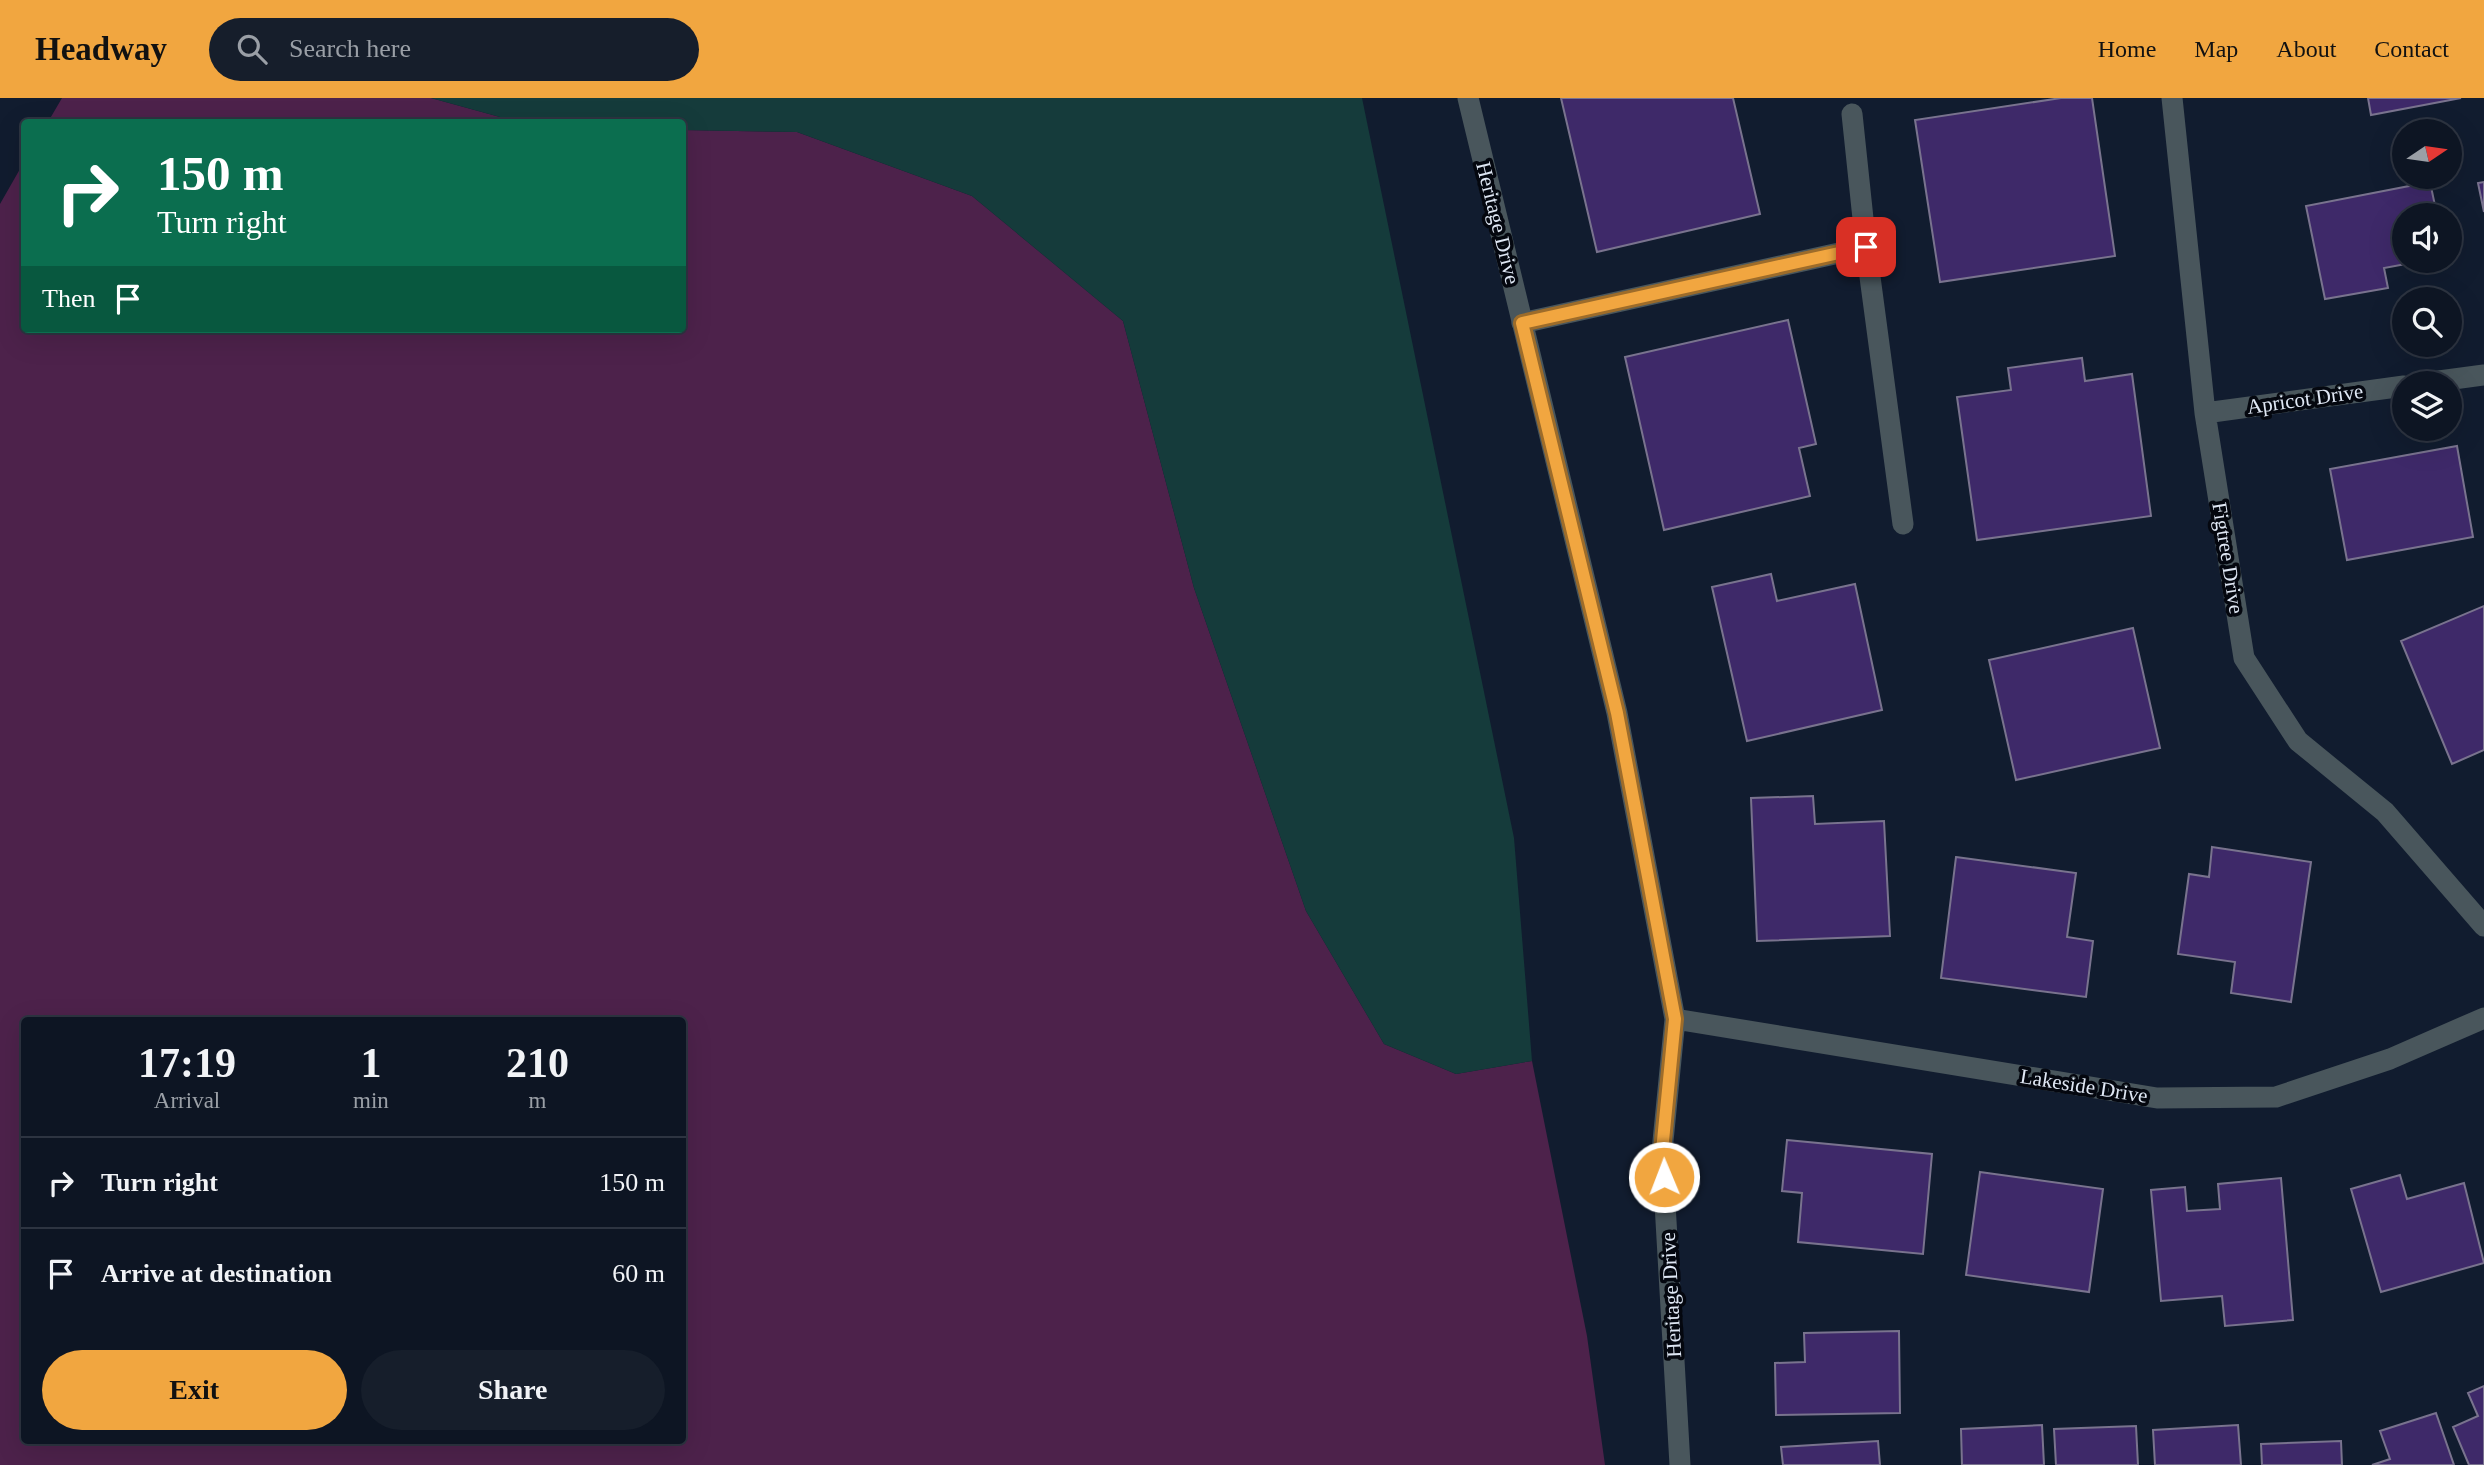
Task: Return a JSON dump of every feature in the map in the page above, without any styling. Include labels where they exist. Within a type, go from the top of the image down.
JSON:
[{"type":"street","name":"Heritage Drive","points":[[1468,98],[1617,713],[1675,1019],[1662,1151],[1681,1465]]},
{"type":"street","name":"Figtree Drive","points":[[2172,98],[2205,413],[2244,658],[2298,741],[2385,812],[2484,926]]},
{"type":"street","points":[[1852,114],[1866,247],[1903,524]]},
{"type":"street","points":[[1522,323],[1866,247]]},
{"type":"street","points":[[2462,378],[2484,375]]},
{"type":"street","name":"Apricot Drive","points":[[2205,413],[2392,388]]},
{"type":"street","name":"Lakeside Drive","points":[[1675,1019],[2170,1098],[2276,1097],[2390,1059],[2484,1018]]},
{"type":"shaded area","points":[[62,98],[431,98],[507,119],[50,119]]},
{"type":"shaded area","points":[[431,98],[1362,98],[1514,838],[1532,1061],[1456,1074],[1384,1044],[1306,911],[1194,588],[1123,321],[972,196],[797,132],[686,130],[686,119],[507,119]]},
{"type":"shaded area","points":[[686,130],[797,132],[972,196],[1123,321],[1194,588],[1306,911],[1384,1044],[1456,1074],[1532,1061],[1587,1336],[1605,1465],[0,1465],[0,204],[21,167],[21,333],[686,333]]},
{"type":"building","points":[[1561,98],[1733,98],[1760,214],[1597,252]]},
{"type":"building","points":[[2061,98],[2092,98],[2115,256],[1940,282],[1915,120]]},
{"type":"building","points":[[2368,98],[2461,98],[2371,115]]},
{"type":"building","points":[[2484,182],[2484,212],[2478,183]]},
{"type":"building","points":[[2394,189],[2431,189],[2434,203],[2392,203],[2392,267],[2384,268],[2388,288],[2325,299],[2306,206]]},
{"type":"building","points":[[1788,320],[1816,444],[1799,448],[1810,496],[1664,530],[1625,357]]},
{"type":"building","points":[[2082,358],[2085,381],[2132,374],[2151,516],[1977,540],[1957,397],[2011,390],[2008,368]]},
{"type":"building","points":[[2457,446],[2473,537],[2347,560],[2330,469]]},
{"type":"building","points":[[1771,574],[1777,601],[1855,584],[1882,710],[1747,741],[1712,587]]},
{"type":"building","points":[[2484,606],[2484,750],[2452,764],[2401,641]]},
{"type":"building","points":[[2133,628],[2160,748],[2016,780],[1989,660]]},
{"type":"building","points":[[1813,796],[1815,824],[1884,821],[1890,936],[1757,941],[1751,798]]},
{"type":"building","points":[[2212,847],[2311,862],[2291,1002],[2231,993],[2235,962],[2178,954],[2189,874],[2209,877]]},
{"type":"building","points":[[1956,857],[2076,873],[2067,937],[2093,941],[2086,997],[1941,978]]},
{"type":"building","points":[[1787,1140],[1932,1154],[1923,1254],[1798,1242],[1802,1193],[1782,1191]]},
{"type":"building","points":[[1980,1172],[2103,1189],[2089,1292],[1966,1275]]},
{"type":"building","points":[[2400,1175],[2407,1199],[2464,1183],[2484,1263],[2381,1292],[2351,1189]]},
{"type":"building","points":[[2281,1178],[2293,1320],[2225,1326],[2222,1296],[2161,1301],[2151,1190],[2185,1187],[2187,1211],[2220,1209],[2218,1184]]},
{"type":"building","points":[[1899,1331],[1900,1413],[1776,1415],[1775,1363],[1805,1362],[1804,1333]]},
{"type":"building","points":[[2484,1386],[2484,1465],[2469,1465],[2453,1427],[2478,1416],[2468,1393]]},
{"type":"building","points":[[2436,1413],[2454,1465],[2372,1465],[2390,1459],[2380,1431]]},
{"type":"building","points":[[2042,1425],[2044,1465],[1962,1465],[1961,1429]]},
{"type":"building","points":[[2238,1425],[2241,1465],[2155,1465],[2153,1430]]},
{"type":"building","points":[[2136,1426],[2138,1465],[2056,1465],[2054,1429]]},
{"type":"building","points":[[1878,1441],[1880,1465],[1783,1465],[1781,1447]]},
{"type":"building","points":[[2341,1441],[2342,1465],[2262,1465],[2261,1444]]},
{"type":"route","points":[[1664,1177],[1662,1151],[1675,1019],[1617,713],[1522,323],[1866,247]]}]
